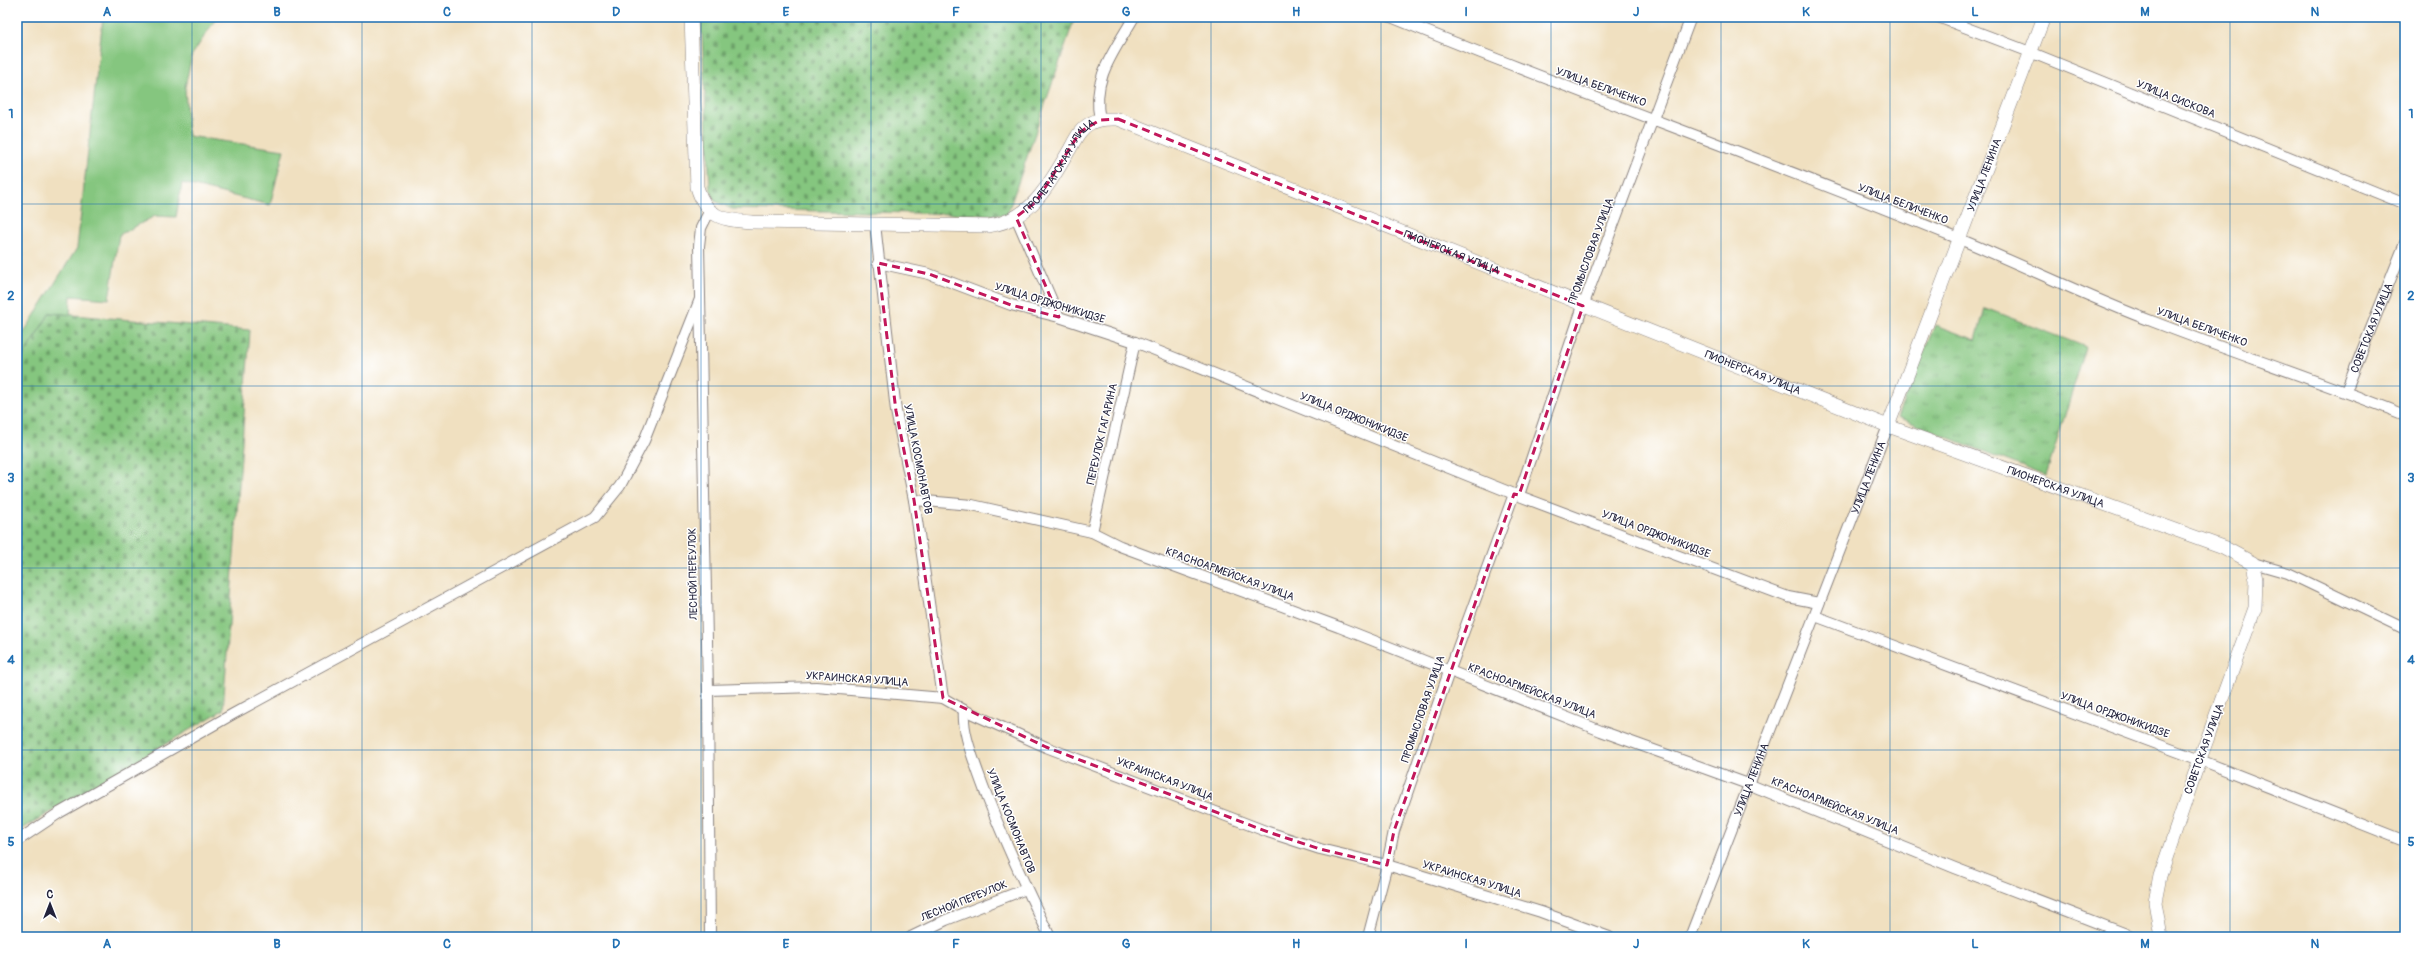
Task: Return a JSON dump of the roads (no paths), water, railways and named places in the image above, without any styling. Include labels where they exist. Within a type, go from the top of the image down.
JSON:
[{"type":"street","points":[[691,17],[697,187],[701,201],[709,212],[733,220],[752,222],[988,226],[1004,224],[1016,217]]},
{"type":"street","name":"ПРОЛЕТАРСКАЯ УЛИЦА","points":[[1059,317],[1016,217],[1036,202],[1053,178],[1080,132],[1090,123],[1100,120],[1096,102],[1104,69],[1134,17]]},
{"type":"street","name":"УЛИЦА БЕЛИЧЕНКО","points":[[1391,17],[1546,79],[1959,238],[2151,321],[2346,391],[2405,415]]},
{"type":"street","name":"ПРОМЫСЛОВАЯ УЛИЦА","points":[[1368,937],[1387,866],[1394,831],[1449,672],[1517,494],[1584,306],[1691,17]]},
{"type":"street","name":"УЛИЦА СИСКОВА","points":[[1938,17],[2030,52],[2405,204]]},
{"type":"street","name":"УЛИЦА ЛЕНИНА","points":[[1690,937],[1748,784],[1815,616],[2044,17]]},
{"type":"street","name":"ПИОНЕРСКАЯ УЛИЦА","points":[[1100,120],[1118,119],[1888,426],[2223,547],[2253,563],[2288,574],[2405,629]]},
{"type":"street","name":"ЛЕСНОЙ ПЕРЕУЛОК","points":[[709,212],[701,228],[699,246],[708,690],[710,937]]},
{"type":"street","name":"УЛИЦА КОСМОНАВТОВ","points":[[875,224],[878,263],[896,411],[914,500],[943,698]]},
{"type":"street","name":"СОВЕТСКАЯ УЛИЦА","points":[[2346,391],[2405,243]]},
{"type":"street","name":"УЛИЦА ОРДЖОНИКИДЗЕ","points":[[878,263],[929,274],[1011,305],[1059,317],[1135,342],[1517,494],[1788,598],[1819,603]]},
{"type":"street","points":[[17,841],[59,813],[233,714],[595,518],[620,486],[644,441],[700,299]]},
{"type":"street","name":"ПЕРЕУЛОК ГАГАРИНА","points":[[1092,532],[1135,342]]},
{"type":"street","name":"КРАСНОАРМЕЙСКАЯ УЛИЦА","points":[[914,500],[972,505],[1092,532],[1120,546],[1339,627],[1449,672],[1601,731],[1748,784],[1955,868],[2134,937]]},
{"type":"street","name":"СОВЕТСКАЯ УЛИЦА","points":[[2161,937],[2155,902],[2160,876],[2255,608],[2256,580],[2253,563]]},
{"type":"street","name":"УЛИЦА ОРДЖОНИКИДЗЕ","points":[[1815,616],[2200,760],[2405,841]]},
{"type":"street","name":"УКРАИНСКАЯ УЛИЦА","points":[[708,690],[816,687],[943,698],[964,710],[1046,747],[1268,832],[1320,849],[1387,866],[1541,912],[1609,937]]},
{"type":"street","name":"УЛИЦА КОСМОНАВТОВ","points":[[964,710],[963,720],[973,759],[992,811],[1026,889],[1050,937]]},
{"type":"street","name":"ЛЕСНОЙ ПЕРЕУЛОК","points":[[911,937],[946,920],[1026,889]]}]
